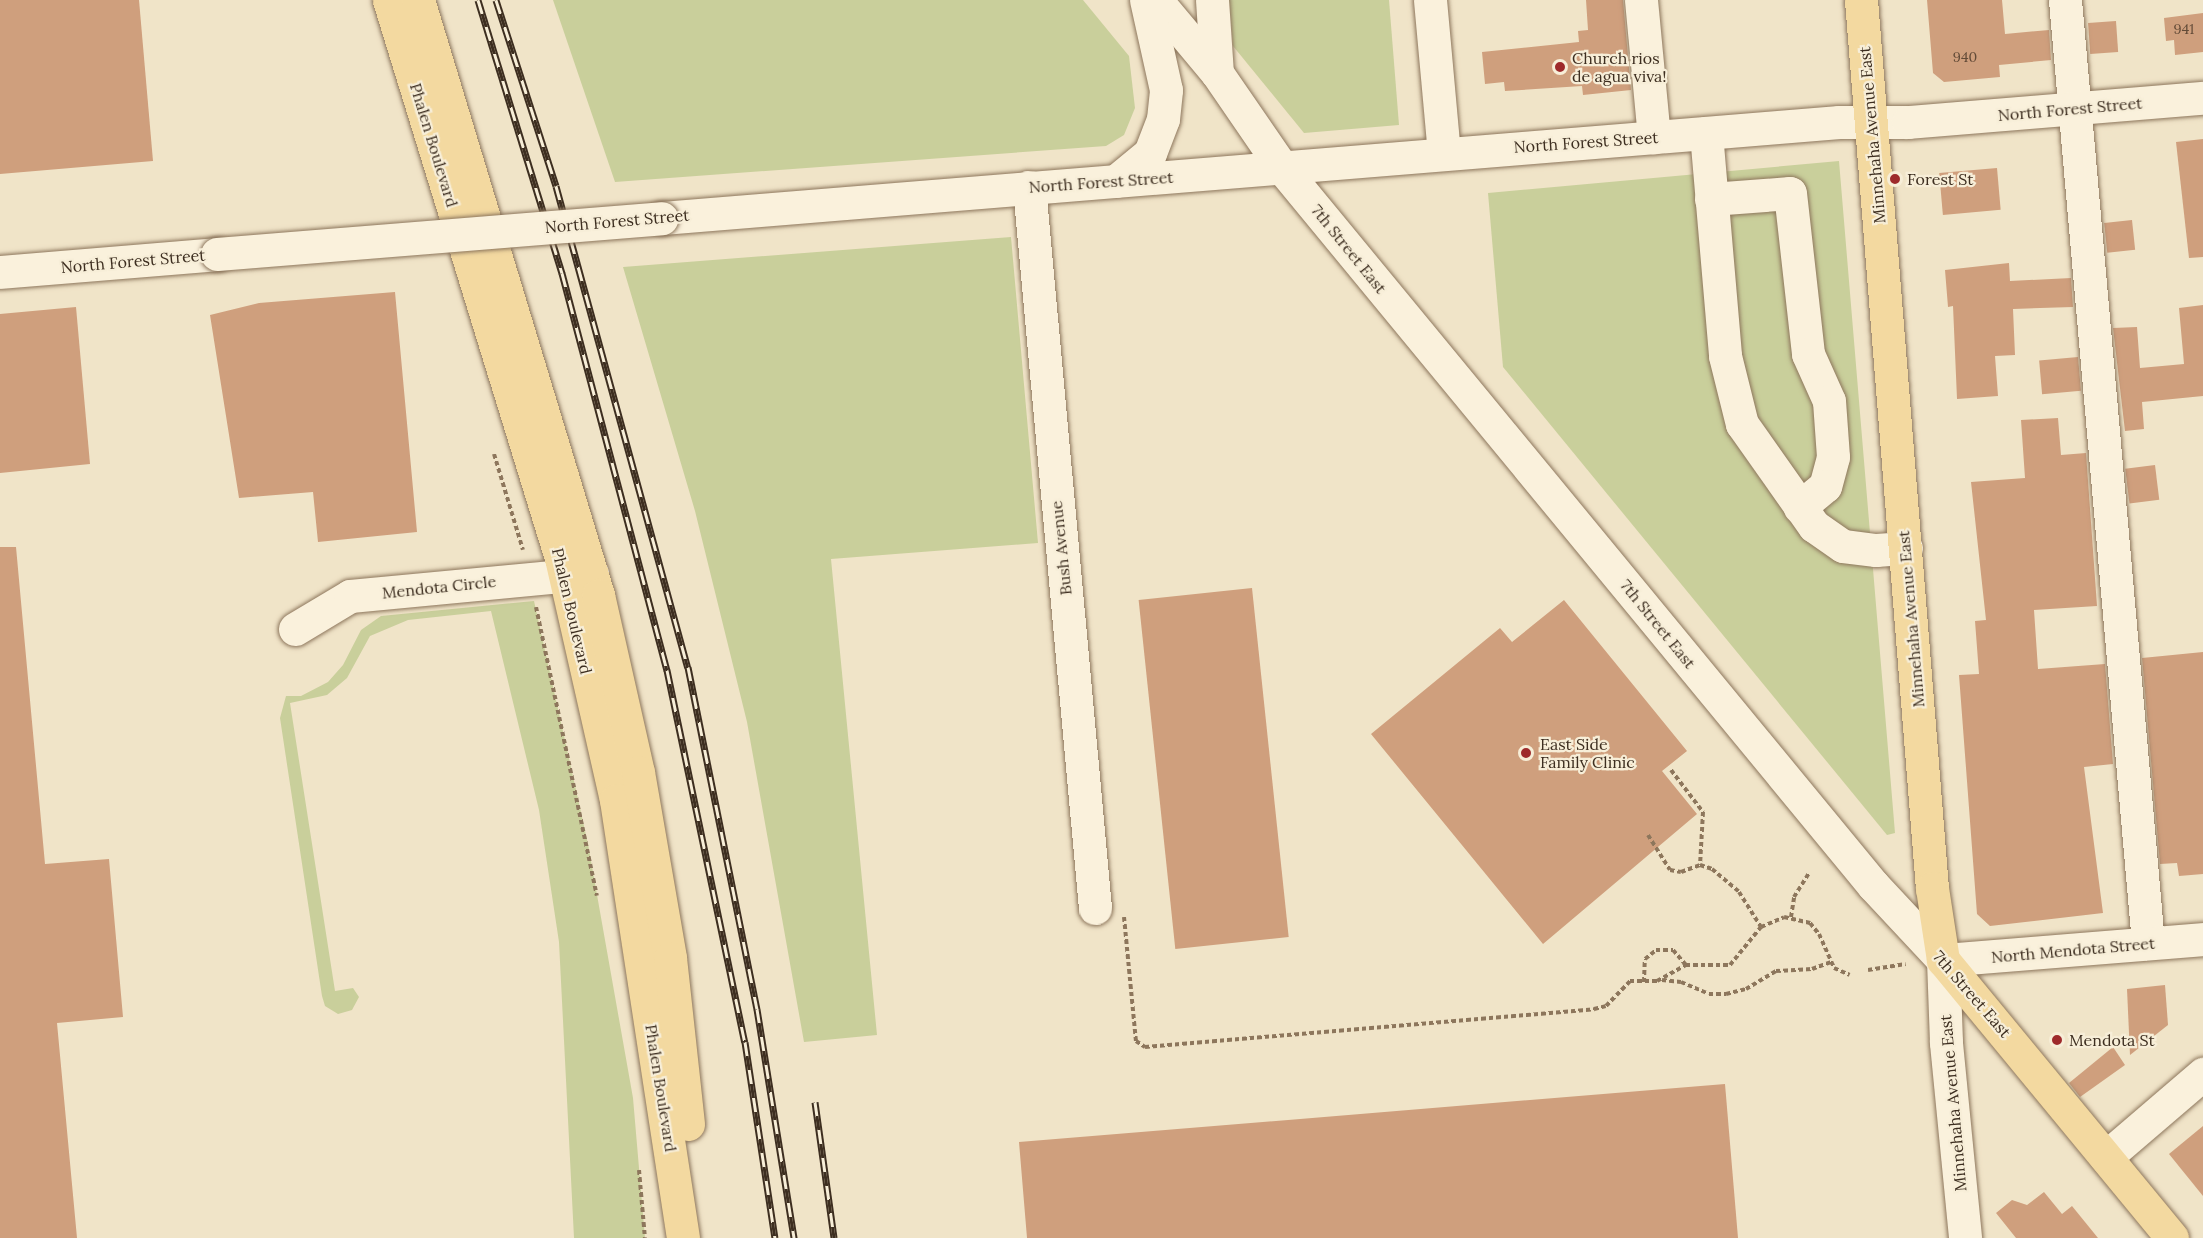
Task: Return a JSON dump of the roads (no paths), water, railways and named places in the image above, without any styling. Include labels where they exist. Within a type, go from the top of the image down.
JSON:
[{"type":"main road","name":"Phalen Boulevard","points":[[389,0],[579,574],[683,1238]]},
{"type":"main road","name":"Phalen Boulevard","points":[[418,0],[579,574],[638,772],[670,958],[698,1238]]},
{"type":"main road","name":"Minnehaha Avenue East","points":[[1861,0],[1932,888],[1943,960]]},
{"type":"main road","name":"7th Street East","points":[[1943,960],[2172,1238]]},
{"type":"street","points":[[1116,181],[1150,153],[1163,119],[1166,90],[1146,0]]},
{"type":"street","name":"7th Street East","points":[[1156,0],[1217,73],[1283,169],[1873,885],[1943,960]]},
{"type":"street","points":[[1212,0],[1217,73]]},
{"type":"street","points":[[1430,0],[1444,153]]},
{"type":"street","points":[[1641,0],[1654,137]]},
{"type":"street","points":[[2065,0],[2148,943]]},
{"type":"street","name":"North Forest Street","points":[[0,272],[1029,187],[1283,169],[1444,153],[1839,122],[1872,124],[2074,110],[2203,98]]},
{"type":"street","points":[[1706,133],[1725,356],[1742,424],[1814,526],[1843,546],[1876,550],[1906,548]]},
{"type":"street","name":"Bush Avenue","points":[[1029,187],[1109,911]]},
{"type":"street","points":[[1711,199],[1790,193],[1808,354],[1829,401],[1833,457],[1825,486],[1800,507]]},
{"type":"street","name":"Mendota Circle","points":[[295,629],[350,597],[579,574]]},
{"type":"street","name":"North Mendota Street","points":[[1943,960],[2203,939]]},
{"type":"street","name":"Minnehaha Avenue East","points":[[1943,960],[1946,1043],[1965,1238]]},
{"type":"street","points":[[2106,1157],[2203,1074]]},
{"type":"railway","points":[[478,0],[562,273],[667,670],[745,1042],[775,1238]]},
{"type":"railway","points":[[496,0],[556,186],[688,667],[757,1009],[794,1238]]},
{"type":"railway","points":[[815,1102],[834,1238]]},
{"type":"place","name":"Church rios de agua viva!","points":[[1560,67]]},
{"type":"place","name":"Forest St","points":[[1895,179]]},
{"type":"place","name":"East Side Family Clinic","points":[[1526,753]]},
{"type":"place","name":"Mendota St","points":[[2057,1040]]}]
